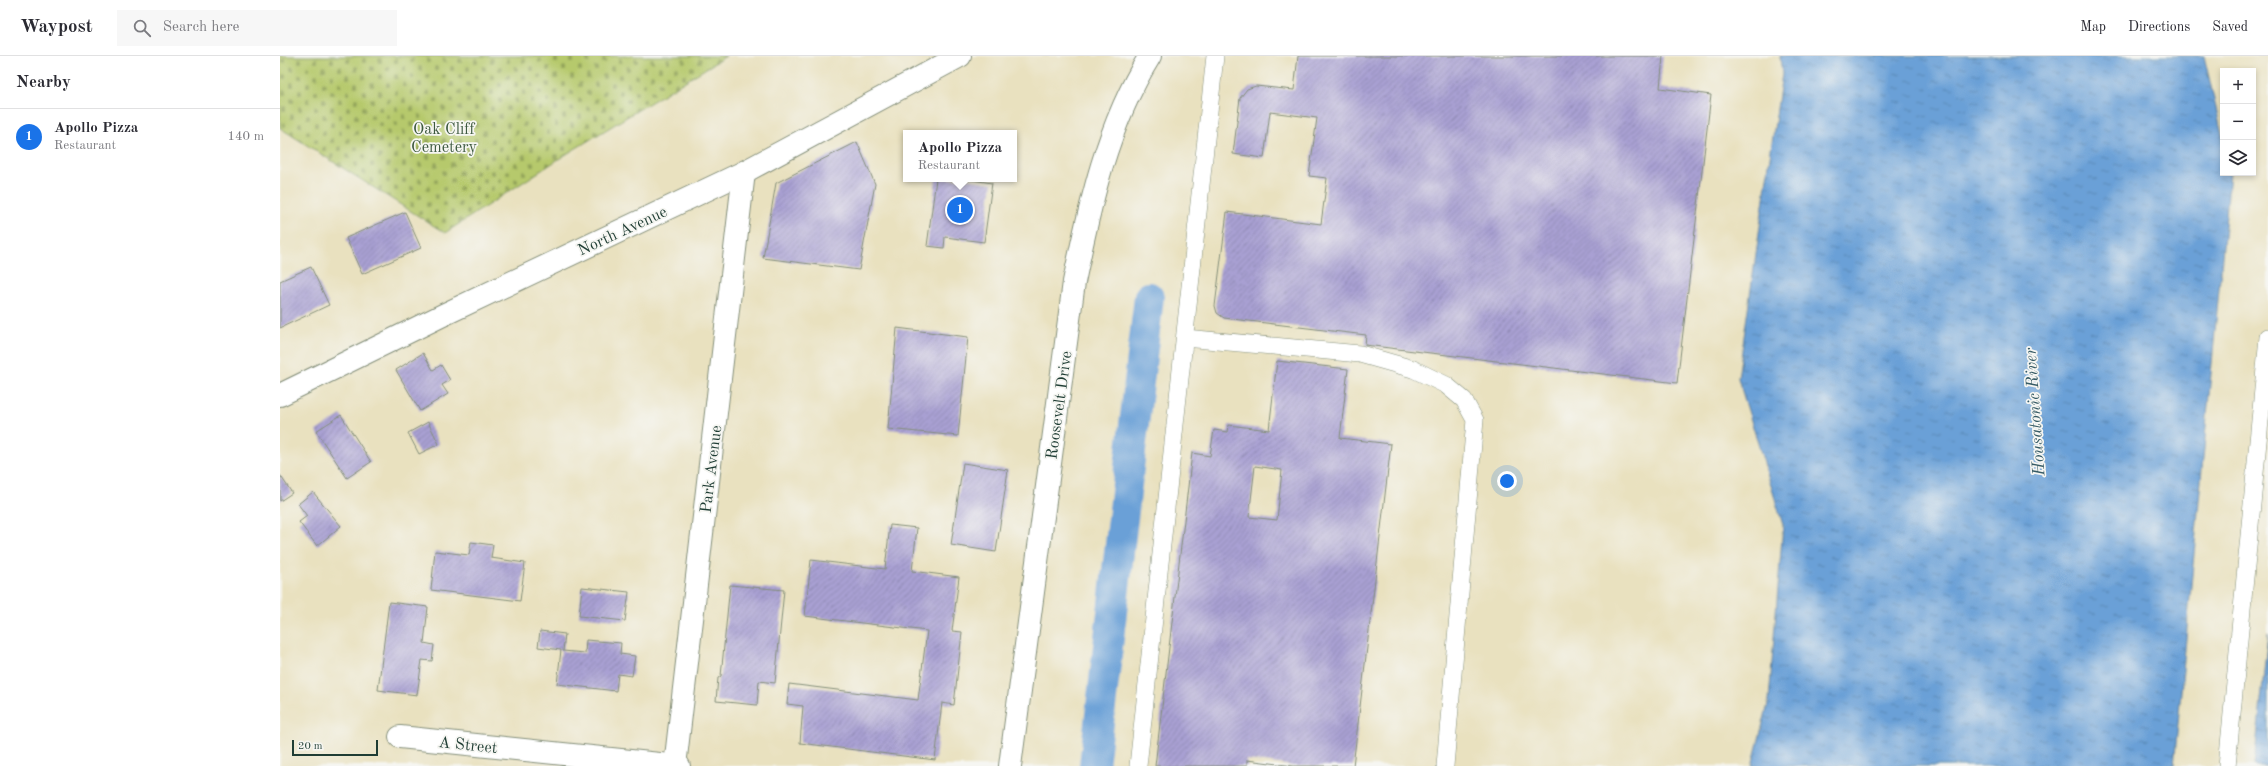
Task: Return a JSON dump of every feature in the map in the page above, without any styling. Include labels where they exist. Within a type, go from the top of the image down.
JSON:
[{"type":"street","name":"North Avenue","points":[[280,395],[443,314],[744,172],[960,56]]},
{"type":"street","name":"Roosevelt Drive","points":[[1010,766],[1074,282],[1090,203],[1118,117],[1150,56]]},
{"type":"street","name":"Park Avenue","points":[[676,766],[744,172]]},
{"type":"street","name":"A Street","points":[[400,737],[676,766]]},
{"type":"lane","points":[[1138,766],[1215,56]]},
{"type":"lane","points":[[2228,766],[2268,337]]},
{"type":"lane","points":[[1185,338],[1360,354],[1413,369],[1446,385],[1464,400],[1474,420],[1445,766]]},
{"type":"green space","name":"Oak Cliff Cemetery","points":[[280,56],[726,56],[565,155],[445,233],[280,128]]},
{"type":"water","name":"Housatonic River","points":[[1780,56],[2204,56],[2220,125],[2220,176],[2230,176],[2174,766],[1752,766],[1769,700],[1783,525],[1738,378],[1782,74]]},
{"type":"water","points":[[2268,633],[2268,766],[2254,766]]},
{"type":"building","points":[[1298,56],[1663,56],[1660,88],[1711,95],[1677,383],[1365,345],[1366,335],[1224,318],[1217,313],[1215,306],[1227,212],[1321,224],[1327,178],[1309,176],[1317,118],[1270,112],[1264,158],[1233,154],[1240,98],[1247,89],[1256,86],[1294,90]]},
{"type":"building","points":[[857,142],[875,184],[859,270],[763,258],[776,183]]},
{"type":"building","points":[[936,182],[992,183],[984,242],[945,237],[944,248],[927,246]]},
{"type":"building","points":[[405,212],[421,248],[362,274],[346,238]]},
{"type":"building","points":[[311,267],[329,305],[280,328],[280,281]]},
{"type":"building","points":[[897,328],[968,337],[958,436],[888,429]]},
{"type":"building","points":[[423,353],[433,370],[441,365],[450,380],[442,385],[448,394],[420,411],[396,370]]},
{"type":"building","points":[[1277,361],[1348,369],[1340,438],[1391,444],[1353,766],[1294,766],[1247,760],[1247,766],[1155,766],[1192,453],[1210,456],[1214,430],[1228,432],[1229,425],[1269,430]],"holes":[[[1255,466],[1282,470],[1277,520],[1249,517]]]},
{"type":"building","points":[[341,415],[371,462],[347,478],[316,431]]},
{"type":"building","points":[[428,422],[439,444],[419,454],[408,433]]},
{"type":"building","points":[[963,463],[1008,470],[996,552],[951,545]]},
{"type":"building","points":[[280,475],[292,493],[280,501]]},
{"type":"building","points":[[313,492],[341,526],[317,546],[299,522],[307,516],[298,504]]},
{"type":"building","points":[[890,525],[917,528],[912,571],[959,577],[952,631],[962,632],[954,705],[942,703],[935,760],[800,743],[803,706],[787,704],[789,684],[918,700],[927,631],[805,616],[811,560],[885,569]]},
{"type":"building","points":[[471,542],[493,545],[491,558],[525,563],[520,601],[431,590],[435,551],[469,555]]},
{"type":"building","points":[[730,585],[784,590],[775,683],[759,681],[757,705],[716,701],[718,678],[721,676]]},
{"type":"building","points":[[582,587],[629,592],[625,621],[579,616]]},
{"type":"building","points":[[389,602],[428,607],[424,643],[434,645],[432,661],[422,660],[417,695],[378,690]]},
{"type":"building","points":[[540,631],[565,634],[563,651],[585,653],[586,640],[621,643],[620,654],[635,656],[632,676],[618,674],[616,691],[557,684],[561,650],[538,647]]},
{"type":"waterway","points":[[1094,766],[1149,297]]},
{"type":"place","name":"Apollo Pizza","points":[[960,210]]}]
